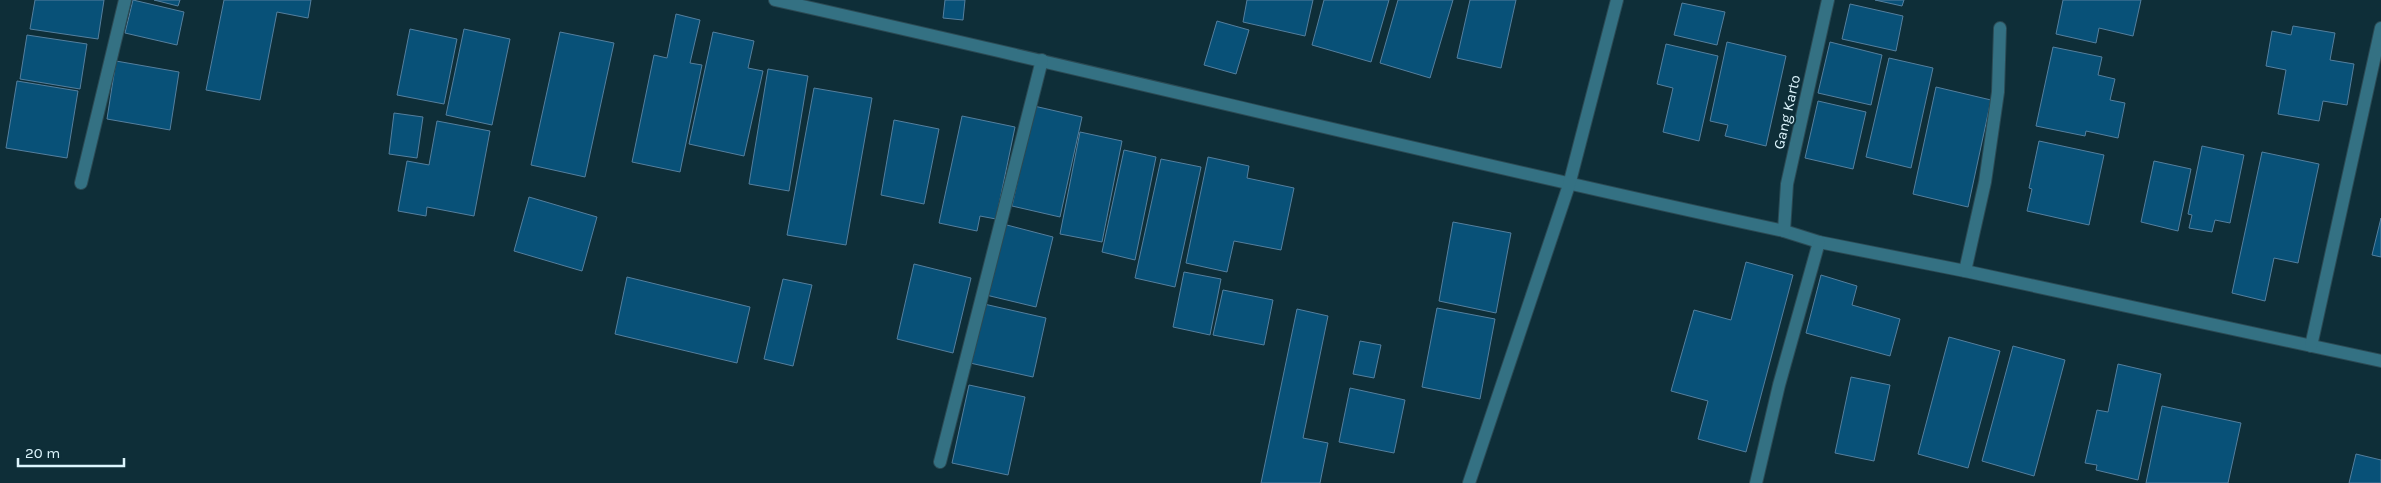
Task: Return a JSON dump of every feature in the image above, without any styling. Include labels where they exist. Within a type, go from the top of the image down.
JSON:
[{"type":"street","points":[[81,183],[125,0]]},
{"type":"street","points":[[774,0],[1042,60],[1569,185],[1784,231],[1819,242],[1965,270],[2381,361]]},
{"type":"street","points":[[1469,483],[1569,185],[1617,0]]},
{"type":"street","name":"Gang Karto","points":[[1784,231],[1787,184],[1828,0]]},
{"type":"street","points":[[1965,270],[1987,164],[1998,92],[2000,28]]},
{"type":"street","points":[[2311,346],[2381,28]]},
{"type":"street","points":[[940,462],[1042,60]]},
{"type":"street","points":[[1756,483],[1779,385],[1819,242]]},
{"type":"building","points":[[35,0],[104,0],[98,39],[30,29]]},
{"type":"building","points":[[133,0],[184,12],[177,45],[125,33]]},
{"type":"building","points":[[154,0],[180,0],[178,6]]},
{"type":"building","points":[[224,0],[311,0],[308,18],[277,12],[260,100],[206,90]]},
{"type":"building","points":[[945,0],[965,0],[963,20],[943,18]]},
{"type":"building","points":[[1247,0],[1313,0],[1305,36],[1243,22]]},
{"type":"building","points":[[1324,0],[1389,0],[1371,62],[1312,45]]},
{"type":"building","points":[[1398,0],[1453,0],[1430,78],[1380,63]]},
{"type":"building","points":[[1470,0],[1516,0],[1501,68],[1457,58]]},
{"type":"building","points":[[1875,0],[1904,0],[1902,6]]},
{"type":"building","points":[[2063,0],[2141,0],[2133,36],[2099,28],[2096,43],[2056,34]]},
{"type":"building","points":[[1682,3],[1725,12],[1717,45],[1674,35]]},
{"type":"building","points":[[1850,4],[1903,16],[1896,51],[1842,39]]},
{"type":"building","points":[[676,14],[700,20],[690,63],[702,65],[680,172],[632,162],[654,55],[667,58]]},
{"type":"building","points":[[1217,21],[1249,30],[1236,74],[1204,65]]},
{"type":"building","points":[[2293,26],[2335,33],[2330,60],[2354,64],[2347,105],[2323,101],[2319,121],[2278,114],[2286,70],[2266,66],[2272,31],[2291,35]]},
{"type":"building","points":[[410,29],[457,39],[444,104],[397,95]]},
{"type":"building","points":[[464,29],[510,39],[492,125],[446,115]]},
{"type":"building","points":[[560,32],[614,43],[585,177],[531,165]]},
{"type":"building","points":[[713,32],[754,41],[748,68],[763,71],[744,156],[689,144]]},
{"type":"building","points":[[27,35],[87,44],[80,89],[20,79]]},
{"type":"building","points":[[1727,42],[1786,56],[1766,146],[1725,136],[1728,125],[1710,121]]},
{"type":"building","points":[[1830,42],[1882,55],[1871,105],[1818,93]]},
{"type":"building","points":[[1666,44],[1718,56],[1699,141],[1663,132],[1673,88],[1657,84]]},
{"type":"building","points":[[2053,47],[2102,57],[2098,75],[2115,79],[2110,100],[2125,103],[2118,138],[2086,131],[2085,136],[2036,126]]},
{"type":"building","points":[[1889,58],[1933,68],[1911,168],[1866,157]]},
{"type":"building","points":[[116,61],[179,72],[170,130],[107,119]]},
{"type":"building","points":[[768,69],[808,76],[789,191],[749,184]]},
{"type":"building","points":[[17,81],[78,91],[67,158],[6,148]]},
{"type":"building","points":[[1936,87],[1991,100],[1968,207],[1913,194]]},
{"type":"building","points":[[814,88],[872,98],[846,245],[787,235]]},
{"type":"building","points":[[1818,101],[1866,112],[1853,169],[1805,158]]},
{"type":"building","points":[[1034,106],[1082,117],[1060,217],[1012,206]]},
{"type":"building","points":[[394,113],[423,117],[417,158],[389,154]]},
{"type":"building","points":[[962,116],[1015,127],[996,219],[980,216],[977,231],[939,223]]},
{"type":"building","points":[[894,120],[939,129],[924,204],[881,195]]},
{"type":"building","points":[[437,121],[490,131],[474,216],[427,207],[426,216],[398,211],[407,161],[429,165]]},
{"type":"building","points":[[1080,132],[1122,141],[1102,242],[1060,234]]},
{"type":"building","points":[[2039,141],[2104,155],[2089,225],[2027,211],[2032,189],[2029,188]]},
{"type":"building","points":[[2202,146],[2244,155],[2230,223],[2215,220],[2212,232],[2189,228],[2192,215],[2188,214]]},
{"type":"building","points":[[1124,150],[1156,157],[1135,260],[1102,252]]},
{"type":"building","points":[[2262,152],[2319,164],[2298,263],[2274,258],[2265,301],[2232,293]]},
{"type":"building","points":[[1208,157],[1249,166],[1247,178],[1294,188],[1281,250],[1234,241],[1227,272],[1186,263]]},
{"type":"building","points":[[1161,159],[1201,167],[1175,287],[1135,278]]},
{"type":"building","points":[[2154,161],[2191,169],[2178,231],[2141,222]]},
{"type":"building","points":[[529,197],[597,217],[582,271],[514,251]]},
{"type":"building","points":[[2381,218],[2381,257],[2372,255]]},
{"type":"building","points":[[1453,222],[1511,233],[1496,313],[1439,301]]},
{"type":"building","points":[[1003,224],[1053,237],[1036,307],[986,295]]},
{"type":"building","points":[[1746,262],[1793,275],[1746,452],[1698,439],[1708,401],[1671,391],[1694,310],[1731,320]]},
{"type":"building","points":[[914,264],[971,278],[953,353],[897,339]]},
{"type":"building","points":[[1184,272],[1221,279],[1210,335],[1173,327]]},
{"type":"building","points":[[1821,275],[1857,286],[1852,305],[1900,319],[1890,356],[1806,333]]},
{"type":"building","points":[[627,277],[750,307],[737,363],[615,334]]},
{"type":"building","points":[[783,279],[812,285],[793,366],[764,359]]},
{"type":"building","points":[[1223,290],[1273,300],[1264,345],[1213,335]]},
{"type":"building","points":[[984,304],[1046,318],[1033,377],[970,363]]},
{"type":"building","points":[[1437,308],[1495,319],[1480,399],[1422,387]]},
{"type":"building","points":[[1297,309],[1328,316],[1303,438],[1328,443],[1320,483],[1261,483]]},
{"type":"building","points":[[1949,337],[2000,351],[1968,468],[1918,454]]},
{"type":"building","points":[[1360,341],[1381,345],[1374,378],[1353,374]]},
{"type":"building","points":[[2013,346],[2065,360],[2034,476],[1982,461]]},
{"type":"building","points":[[2118,364],[2161,374],[2138,480],[2096,470],[2097,465],[2085,463],[2097,410],[2108,412]]},
{"type":"building","points":[[1851,377],[1890,385],[1874,461],[1835,453]]},
{"type":"building","points":[[969,385],[1025,397],[1008,475],[952,463]]},
{"type":"building","points":[[1350,388],[1405,400],[1394,453],[1339,442]]},
{"type":"building","points":[[2162,406],[2241,423],[2228,483],[2146,483]]},
{"type":"building","points":[[2356,454],[2381,460],[2381,483],[2349,483]]}]
